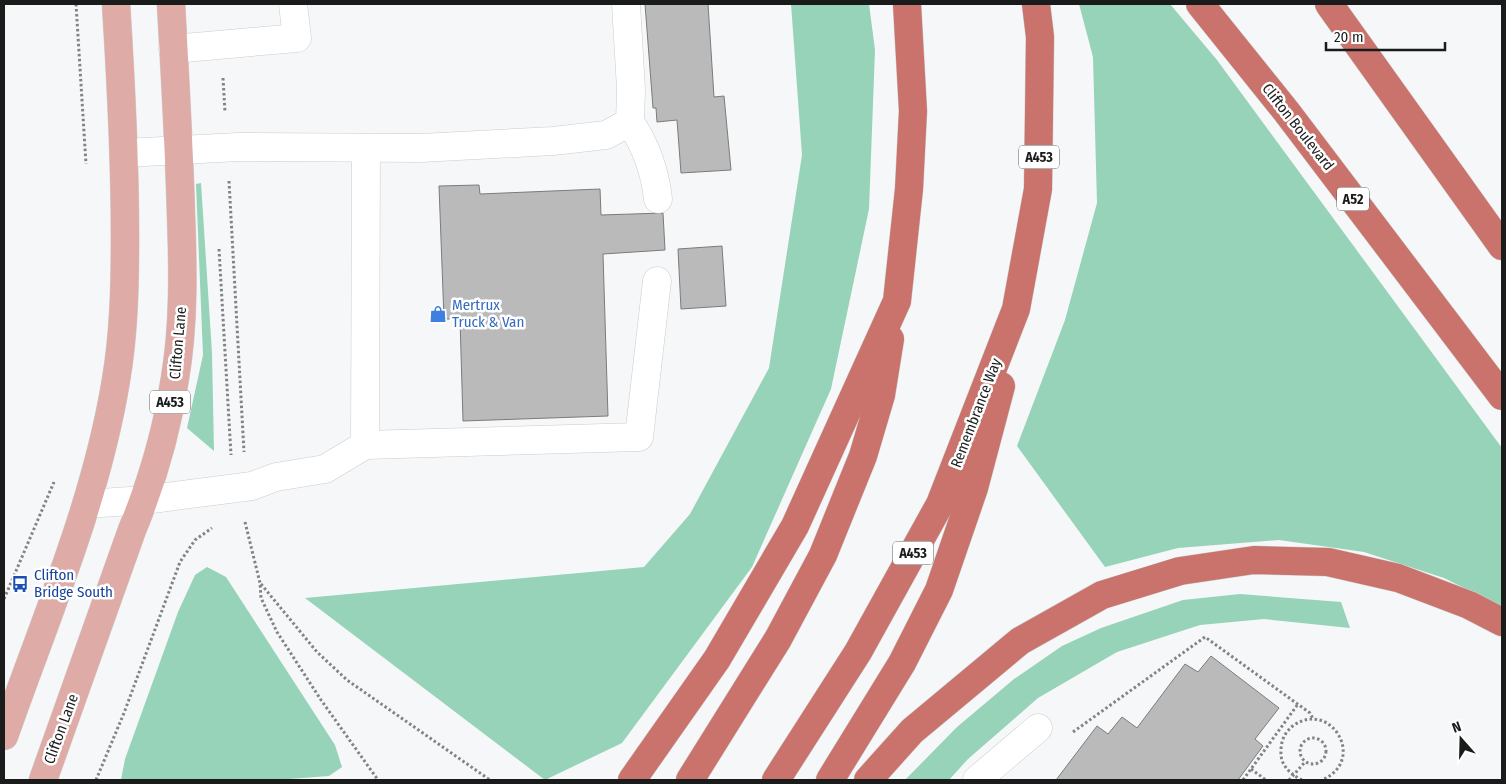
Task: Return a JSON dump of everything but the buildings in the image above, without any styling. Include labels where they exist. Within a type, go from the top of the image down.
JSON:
[{"type":"highway","points":[[692,778],[778,640],[823,555],[863,456],[881,394],[897,301],[909,190],[913,111],[907,4]]},
{"type":"highway","name":"Remembrance Way","points":[[776,780],[858,652],[940,504],[1016,309],[1038,189],[1040,37],[1036,4]]},
{"type":"highway","name":"Clifton Boulevard","points":[[1200,4],[1286,111],[1502,396]]},
{"type":"highway","points":[[1329,4],[1502,246]]},
{"type":"highway","points":[[632,780],[717,660],[795,526],[897,301]]},
{"type":"highway","points":[[830,780],[902,663],[939,590],[974,488],[996,411],[1016,309]]},
{"type":"highway","points":[[868,780],[912,731],[1020,641],[1102,595],[1180,570],[1254,560],[1328,562],[1398,578],[1469,605],[1502,622]]},
{"type":"main road","points":[[4,736],[87,504],[116,380],[125,294],[125,153],[116,4]]},
{"type":"main road","name":"Clifton Lane","points":[[43,780],[144,500],[166,426],[176,377],[182,315],[180,148],[171,4]]},
{"type":"lane","points":[[174,49],[298,38],[293,4]]},
{"type":"lane","points":[[626,4],[631,89],[630,122],[642,140],[656,182],[658,199]]},
{"type":"lane","points":[[125,153],[180,148],[421,148],[553,141],[606,135],[630,122]]},
{"type":"lane","points":[[365,445],[366,148]]},
{"type":"lane","points":[[87,504],[144,500],[264,482],[326,469],[365,445],[640,437],[657,280]]},
{"type":"lane","points":[[977,780],[1038,728]]},
{"type":"path","points":[[76,4],[87,171]]},
{"type":"path","points":[[221,44],[244,455],[264,482]]},
{"type":"path","points":[[4,599],[58,473]]},
{"type":"path","points":[[96,780],[124,713],[180,562],[195,540],[215,526]]},
{"type":"path","points":[[378,780],[321,700],[277,632],[261,598],[260,583],[316,652],[347,680],[490,780]]},
{"type":"path","points":[[1038,728],[1057,743],[1206,637],[1310,713],[1313,719]]},
{"type":"path","points":[[1242,780],[1298,704]]},
{"type":"path","points":[[1302,780],[1293,776],[1284,766],[1280,753],[1282,740],[1294,726],[1300,722],[1313,719],[1326,722],[1336,730],[1342,741],[1343,754],[1339,767],[1330,777],[1322,780]]},
{"type":"path","points":[[1314,737],[1322,740],[1327,747],[1326,756],[1321,762],[1313,765],[1305,762],[1300,755],[1300,746],[1305,740],[1314,737]]},
{"type":"path","points":[[1289,780],[1305,762]]},
{"type":"path","points":[[1250,769],[1266,780]]},
{"type":"green space","points":[[791,4],[869,4],[875,50],[869,209],[831,389],[752,567],[622,743],[545,780],[305,598],[644,567],[690,514],[769,368],[802,155]]},
{"type":"green space","points":[[1079,4],[1170,4],[1217,60],[1502,448],[1502,607],[1444,578],[1364,552],[1279,540],[1178,548],[1105,567],[1017,446],[1065,320],[1097,203],[1093,57]]},
{"type":"green space","points":[[201,183],[212,353],[214,451],[187,428],[203,355],[196,184]]},
{"type":"green space","points":[[207,567],[226,577],[335,745],[342,767],[329,776],[276,780],[121,780],[125,759],[178,612],[195,575]]},
{"type":"green space","points":[[1240,594],[1341,602],[1350,628],[1264,619],[1200,625],[1117,652],[1038,698],[968,759],[949,780],[905,780],[957,727],[1014,679],[1062,646],[1101,628],[1183,600]]},
{"type":"place","name":"Mertrux Truck & Van","points":[[438,314]]},
{"type":"place","name":"Clifton Bridge South","points":[[20,584]]}]
